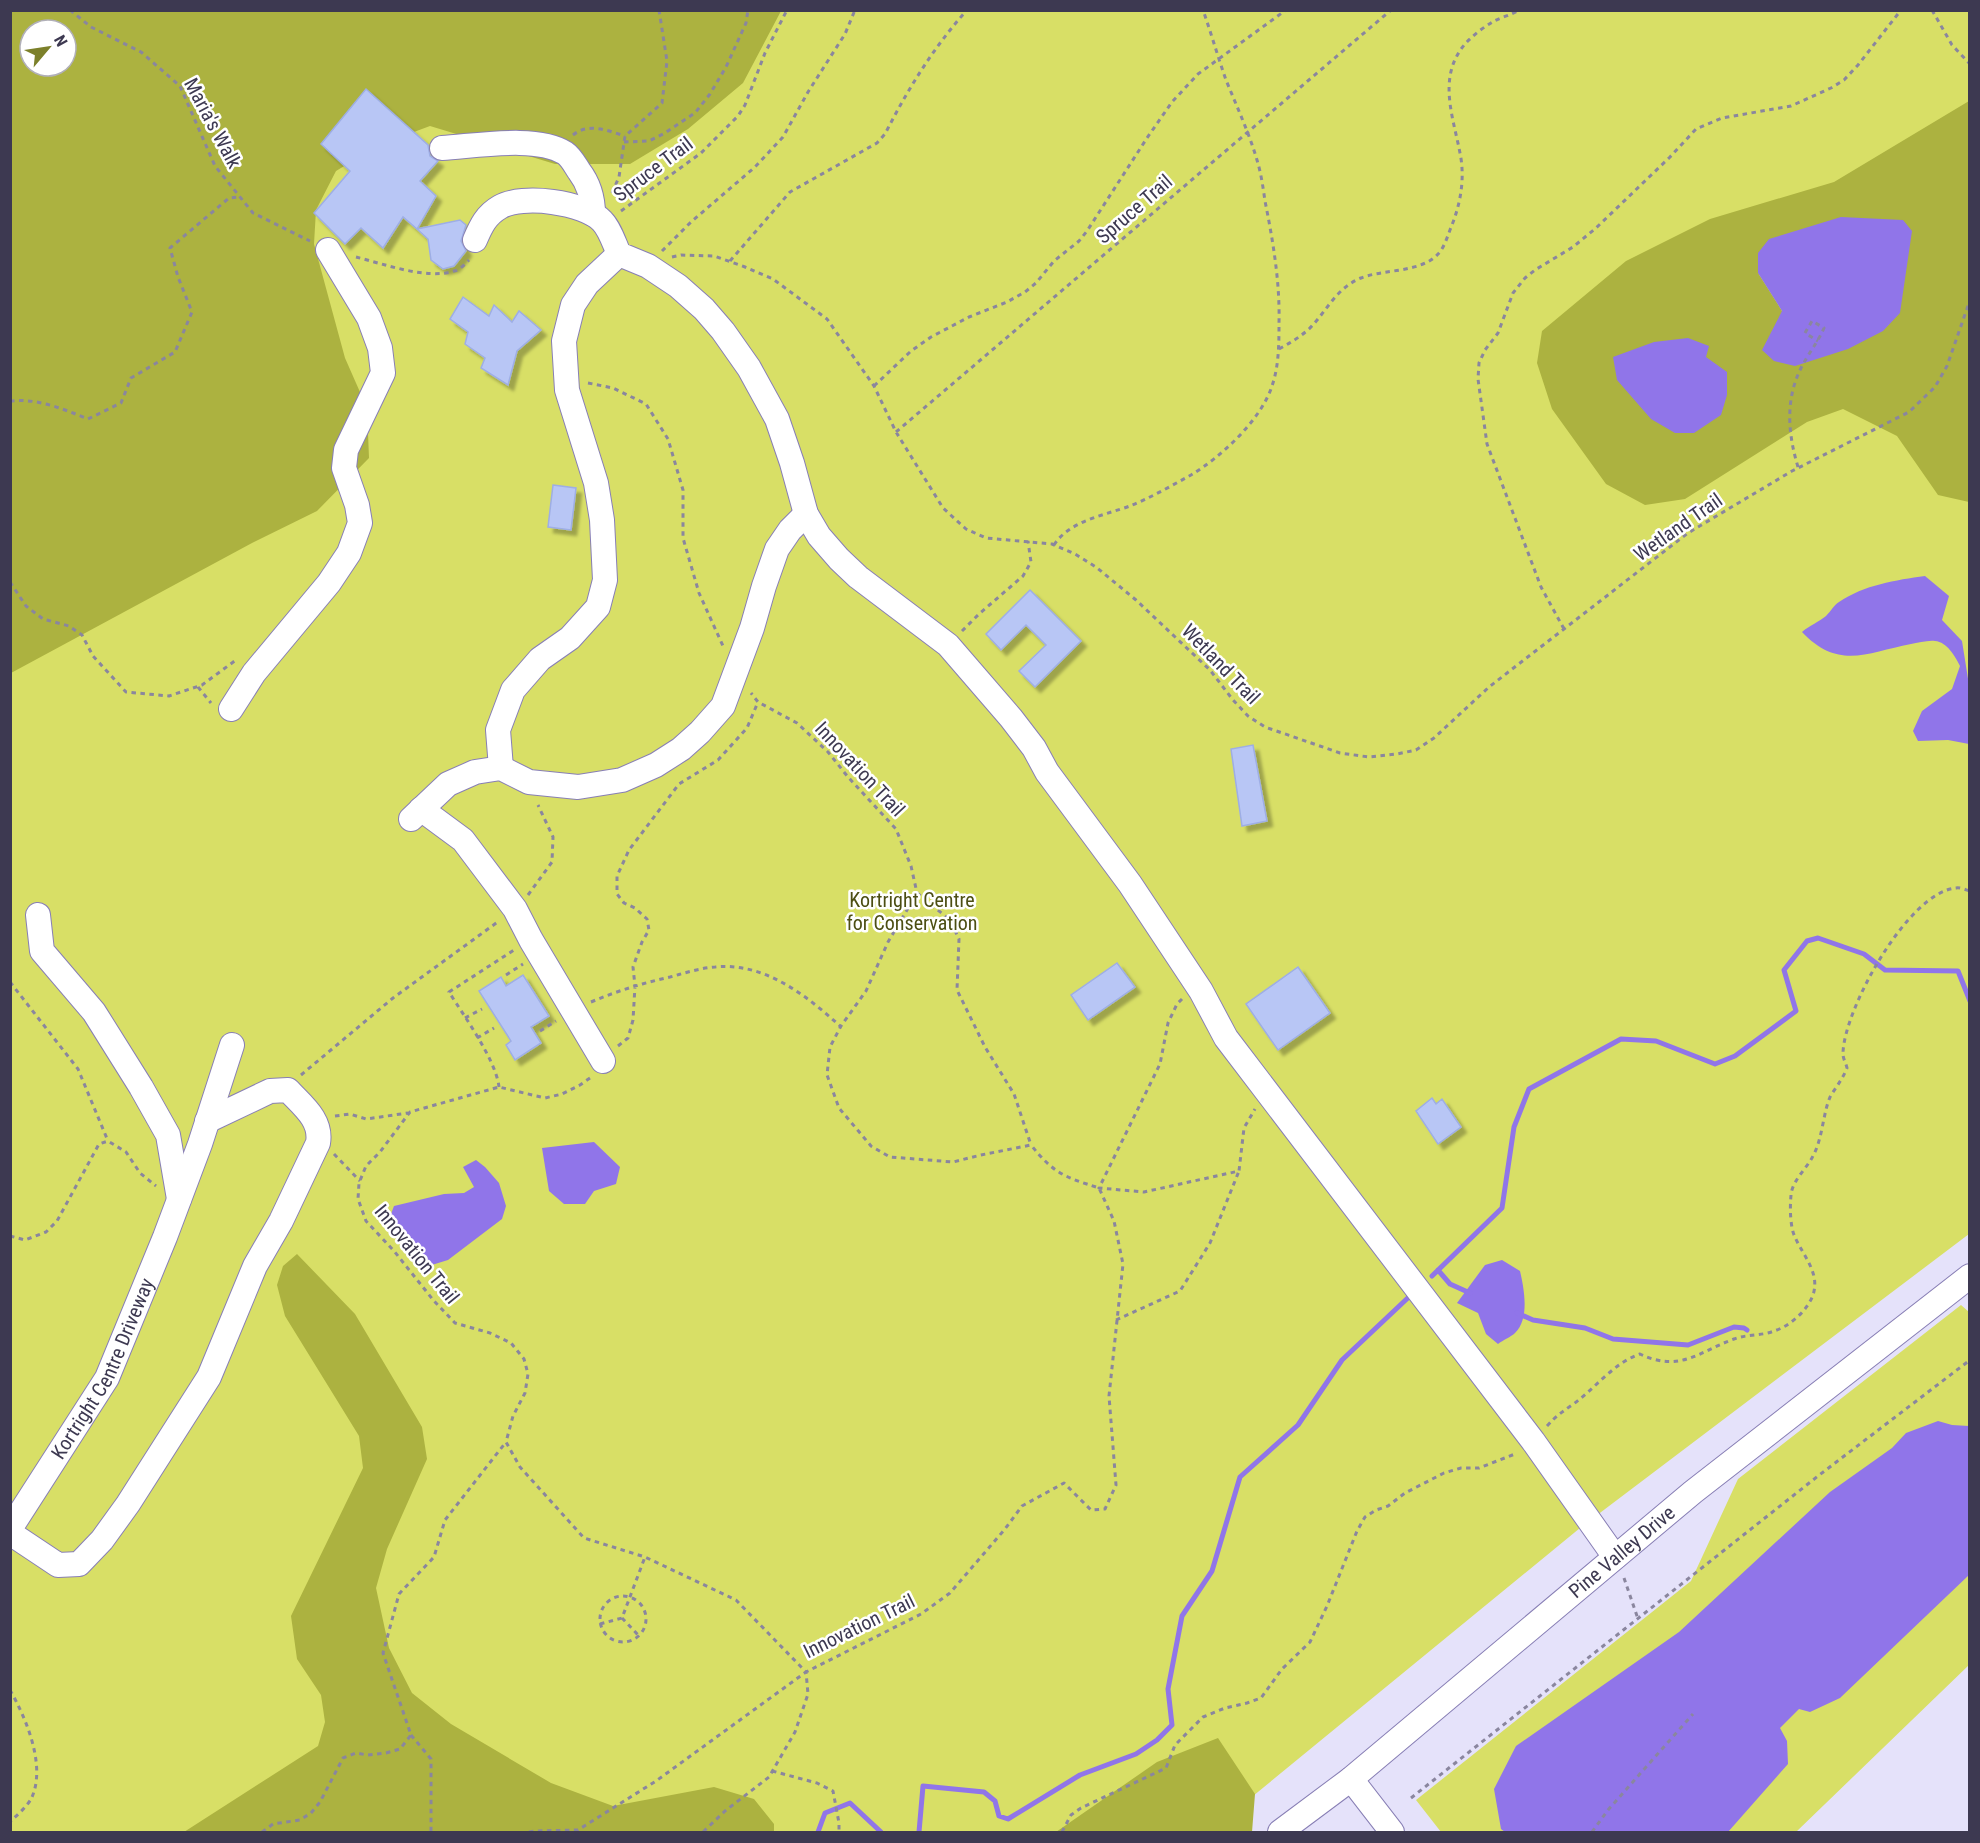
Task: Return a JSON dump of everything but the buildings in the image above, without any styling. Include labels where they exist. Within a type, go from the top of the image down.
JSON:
[{"type":"street","points":[[442,148],[532,143],[550,146],[567,154],[586,180],[600,220],[619,254],[648,266],[678,286],[704,309],[723,331],[748,368],[777,419],[806,514],[819,536],[858,577],[948,645],[1011,718],[1047,772],[1130,884],[1201,992],[1226,1038],[1533,1441],[1615,1557]]},
{"type":"street","points":[[475,240],[484,219],[500,206],[523,200],[568,204],[600,220]]},
{"type":"street","points":[[231,710],[254,673],[329,583],[349,553],[360,523],[357,505],[344,468],[346,450],[383,373],[380,348],[369,318],[328,250]]},
{"type":"street","points":[[501,768],[498,730],[513,690],[540,659],[570,638],[598,607],[605,580],[602,520],[596,483],[567,390],[564,341],[573,305],[587,284],[619,254]]},
{"type":"street","points":[[603,1060],[515,909],[463,840],[416,814],[448,784],[475,772],[501,768],[529,782],[578,787],[622,780],[656,765],[681,749],[723,706],[752,628],[777,549],[790,530],[806,514]]},
{"type":"street","points":[[38,915],[42,951],[94,1012],[168,1135],[177,1205]]},
{"type":"street","name":"Kortright Centre Driveway","points":[[10,1531],[107,1378],[177,1205],[232,1045]]},
{"type":"street","points":[[10,1531],[35,1551],[58,1564],[79,1564],[102,1540],[209,1377],[255,1266],[281,1221],[318,1143],[320,1134],[314,1118],[288,1090],[270,1091],[207,1121]]},
{"type":"street","name":"Pine Valley Drive","points":[[1280,1833],[1351,1779],[1615,1557],[1754,1444],[1970,1276]]},
{"type":"street","points":[[1351,1779],[1392,1833]]},
{"type":"path","name":"Maria's Walk","points":[[70,10],[92,27],[141,52],[180,86],[215,166],[253,213],[328,250],[406,270],[437,274],[456,271],[472,258],[475,240]]},
{"type":"path","points":[[600,220],[619,177],[625,136],[662,103],[667,61],[659,10]]},
{"type":"path","points":[[624,141],[649,141],[695,113],[710,94],[726,67],[746,23],[748,10]]},
{"type":"path","name":"Spruce Trail","points":[[600,220],[624,208],[701,153],[738,116],[745,105],[765,53],[787,10]]},
{"type":"path","points":[[648,266],[691,222],[756,167],[783,137],[845,34],[855,10]]},
{"type":"path","points":[[729,261],[790,192],[877,143],[885,134],[920,70],[946,33],[967,10]]},
{"type":"path","points":[[1054,545],[1058,538],[1077,526],[1130,506],[1208,464],[1239,436],[1259,410],[1272,386],[1279,349],[1280,304],[1258,163],[1203,10]]},
{"type":"path","points":[[874,386],[911,351],[931,337],[969,316],[1007,302],[1036,283],[1054,261],[1079,242],[1172,102],[1197,74],[1286,10]]},
{"type":"path","name":"Spruce Trail","points":[[896,432],[1391,10]]},
{"type":"path","points":[[1279,349],[1310,328],[1345,286],[1361,278],[1408,269],[1438,254],[1460,201],[1462,181],[1460,154],[1448,99],[1455,59],[1466,43],[1483,29],[1496,20],[1519,10]]},
{"type":"path","points":[[1564,629],[1541,587],[1487,444],[1478,379],[1479,363],[1485,350],[1498,333],[1513,293],[1535,270],[1574,247],[1596,228],[1696,129],[1722,118],[1791,106],[1831,88],[1844,80],[1858,65],[1901,10]]},
{"type":"path","points":[[1932,10],[1952,45],[1970,64]]},
{"type":"path","points":[[562,152],[569,138],[579,130],[589,127],[625,136]]},
{"type":"path","points":[[10,401],[21,400],[51,405],[88,419],[121,403],[131,378],[175,352],[192,312],[178,277],[170,248],[230,198],[240,197]]},
{"type":"path","name":"Wetland Trail","points":[[648,266],[681,255],[714,256],[773,279],[827,320],[874,386],[896,432],[920,473],[943,508],[954,520],[966,529],[986,538],[1054,545],[1076,554],[1096,567],[1136,600],[1210,670],[1248,716],[1283,735],[1340,753],[1369,757],[1416,750],[1434,738],[1489,687],[1688,533],[1798,467],[1909,412],[1935,387],[1947,366],[1970,300]]},
{"type":"path","points":[[1798,467],[1789,421],[1791,399],[1801,369],[1818,341],[1824,328],[1812,321],[1805,333],[1818,341]]},
{"type":"path","name":"Innovation Trail","points":[[565,378],[613,388],[646,404],[668,439],[683,490],[683,538],[699,593],[736,674],[758,702],[797,723],[828,752],[896,829],[911,866],[917,894]]},
{"type":"path","points":[[948,645],[979,614],[1023,576],[1031,562],[1028,542]]},
{"type":"path","points":[[10,582],[26,606],[43,619],[69,626],[82,635],[93,656],[126,692],[169,696],[202,685],[240,657]]},
{"type":"path","points":[[314,1118],[350,1114],[366,1119],[410,1112],[499,1087],[545,1098],[562,1094],[593,1075],[603,1060],[628,1038],[633,1020],[635,986],[633,967],[649,930],[647,919],[635,908],[624,903],[617,894],[617,876],[629,850],[680,784],[718,760],[747,728],[758,702]]},
{"type":"path","points":[[288,1090],[292,1082],[393,998],[515,909],[532,890],[552,862],[553,837],[536,803]]},
{"type":"path","points":[[1858,1000],[1889,943],[1916,911],[1937,894],[1957,887],[1970,891]]},
{"type":"path","points":[[1031,1145],[953,1162],[890,1157],[871,1146],[839,1108],[827,1074],[830,1047],[841,1026],[866,991],[888,942],[917,894],[950,920],[959,939],[957,990],[985,1047],[1014,1094],[1031,1145],[1046,1163],[1066,1177],[1099,1188],[1144,1192],[1239,1172]]},
{"type":"path","points":[[499,1087],[498,1075],[449,992],[531,940]]},
{"type":"path","points":[[573,1010],[635,986],[714,967],[735,966],[777,979],[802,994],[841,1026]]},
{"type":"path","points":[[10,982],[78,1069],[108,1141],[126,1152],[140,1173],[177,1205]]},
{"type":"path","points":[[1099,1188],[1160,1064],[1168,1023],[1177,1004],[1184,997],[1201,992]]},
{"type":"path","points":[[465,1018],[482,1009]]},
{"type":"path","points":[[477,1038],[494,1028]]},
{"type":"path","points":[[1116,1320],[1180,1291],[1210,1243],[1239,1172],[1244,1128],[1265,1090]]},
{"type":"path","points":[[318,1143],[334,1154],[360,1181],[366,1166],[380,1152],[410,1112]]},
{"type":"path","points":[[10,1236],[25,1240],[46,1232],[57,1221],[99,1144],[108,1141]]},
{"type":"path","name":"Innovation Trail","points":[[360,1181],[358,1199],[366,1221],[394,1251],[434,1301],[455,1323],[511,1343],[524,1359],[528,1374],[525,1393],[513,1416],[506,1442],[520,1467],[584,1538],[645,1557],[736,1600],[806,1672],[921,1614],[950,1593],[1022,1506],[1064,1483],[1091,1510],[1105,1509],[1116,1485],[1109,1396],[1123,1264],[1114,1221],[1099,1188]]},
{"type":"path","points":[[1411,1798],[1818,1476],[1970,1360]]},
{"type":"path","points":[[431,1833],[430,1759],[411,1735],[383,1653],[399,1594],[434,1557],[445,1520],[506,1442]]},
{"type":"path","points":[[622,1618],[645,1557]]},
{"type":"path","points":[[1615,1557],[1629,1589],[1638,1619]]},
{"type":"path","points":[[622,1596],[630,1597],[642,1606],[645,1613],[644,1628],[639,1636],[628,1642],[614,1640],[603,1631],[600,1624],[600,1616],[608,1602],[622,1596]]},
{"type":"path","points":[[600,1624],[622,1618]]},
{"type":"path","points":[[622,1618],[639,1636]]},
{"type":"path","points":[[703,1833],[725,1811],[769,1777],[795,1732],[808,1694],[806,1672]]},
{"type":"path","points":[[529,1833],[578,1830],[656,1781],[806,1672]]},
{"type":"path","points":[[10,1690],[27,1721],[37,1773],[32,1798],[10,1822]]},
{"type":"path","points":[[1592,1833],[1608,1810],[1693,1714]]},
{"type":"path","points":[[262,1833],[273,1824],[300,1820],[311,1814],[320,1802],[343,1758],[356,1753],[367,1755],[400,1749],[411,1735]]},
{"type":"path","points":[[772,1771],[817,1783],[833,1791],[839,1833]]},
{"type":"path","points":[[578,1830],[583,1833]]},
{"type":"green space","name":"Kortright Centre for Conservation","points":[[11,11],[1969,11],[1969,1234],[1580,1528],[1209,1832],[11,1832]]},
{"type":"green space","points":[[1961,1305],[1969,1312],[1969,1665],[1796,1832],[1441,1832],[1416,1800],[1691,1581],[1738,1479]]},
{"type":"shaded area","points":[[11,11],[781,11],[743,83],[688,129],[630,164],[555,164],[430,126],[379,145],[336,171],[316,210],[314,244],[345,358],[367,408],[369,458],[317,511],[252,543],[11,673]]},
{"type":"shaded area","points":[[1969,101],[1969,502],[1938,495],[1897,436],[1843,409],[1807,422],[1685,499],[1645,505],[1606,484],[1552,409],[1537,363],[1542,331],[1626,261],[1710,219],[1834,182]],"holes":[[[1758,273],[1848,349],[1782,311]]]},
{"type":"shaded area","points":[[1841,217],[1903,220],[1912,231],[1900,313],[1883,331],[1848,349],[1795,366],[1774,361],[1762,350],[1782,311],[1758,273],[1758,253],[1769,239]]},
{"type":"shaded area","points":[[1688,338],[1709,346],[1706,357],[1727,372],[1727,395],[1721,415],[1694,433],[1675,433],[1651,419],[1617,380],[1613,357],[1654,342]]},
{"type":"shaded area","points":[[1925,576],[1949,596],[1942,620],[1962,641],[1969,685],[1969,744],[1948,740],[1918,741],[1913,731],[1922,711],[1952,689],[1960,666],[1943,644],[1929,641],[1867,654],[1841,655],[1816,644],[1802,632],[1826,616],[1837,603],[1859,591]]},
{"type":"shaded area","points":[[594,1142],[620,1167],[616,1184],[594,1191],[585,1204],[564,1204],[549,1191],[542,1148]]},
{"type":"shaded area","points":[[476,1160],[499,1183],[506,1206],[502,1219],[448,1260],[422,1268],[388,1222],[394,1206],[444,1194],[464,1193],[474,1187],[463,1167]]},
{"type":"shaded area","points":[[297,1254],[355,1314],[422,1427],[427,1459],[387,1549],[376,1588],[389,1648],[412,1693],[451,1724],[551,1783],[613,1806],[714,1787],[754,1799],[774,1824],[774,1832],[184,1832],[318,1746],[325,1722],[321,1695],[297,1659],[291,1616],[363,1468],[359,1436],[285,1316],[277,1285],[283,1266]]},
{"type":"shaded area","points":[[1502,1260],[1520,1271],[1524,1312],[1520,1327],[1498,1344],[1486,1334],[1478,1313],[1457,1303],[1485,1265]]},
{"type":"shaded area","points":[[1938,1421],[1969,1426],[1969,1575],[1840,1698],[1810,1712],[1799,1709],[1780,1728],[1787,1741],[1788,1764],[1728,1832],[1505,1832],[1501,1829],[1494,1789],[1516,1746],[1679,1632],[1830,1492],[1892,1448],[1906,1433]]},
{"type":"shaded area","points":[[1218,1738],[1255,1794],[1252,1832],[1056,1832],[1157,1762]]},
{"type":"waterway","points":[[1432,1276],[1502,1208],[1514,1127],[1529,1089],[1621,1039],[1656,1041],[1715,1064],[1735,1056],[1796,1011],[1784,970],[1807,941],[1818,938],[1864,954],[1885,970],[1958,971],[1970,1001]]},
{"type":"waterway","points":[[1438,1270],[1450,1284],[1470,1293]]},
{"type":"waterway","points":[[919,1832],[923,1786],[984,1792],[995,1801],[999,1816],[1008,1819],[1080,1775],[1136,1754],[1157,1740],[1172,1725],[1168,1689],[1182,1616],[1212,1571],[1240,1477],[1298,1425],[1342,1360],[1412,1294]]},
{"type":"waterway","points":[[1517,1313],[1533,1320],[1585,1328],[1613,1339],[1688,1345],[1734,1327],[1747,1330]]},
{"type":"waterway","points":[[818,1832],[825,1813],[850,1803],[881,1832]]}]
